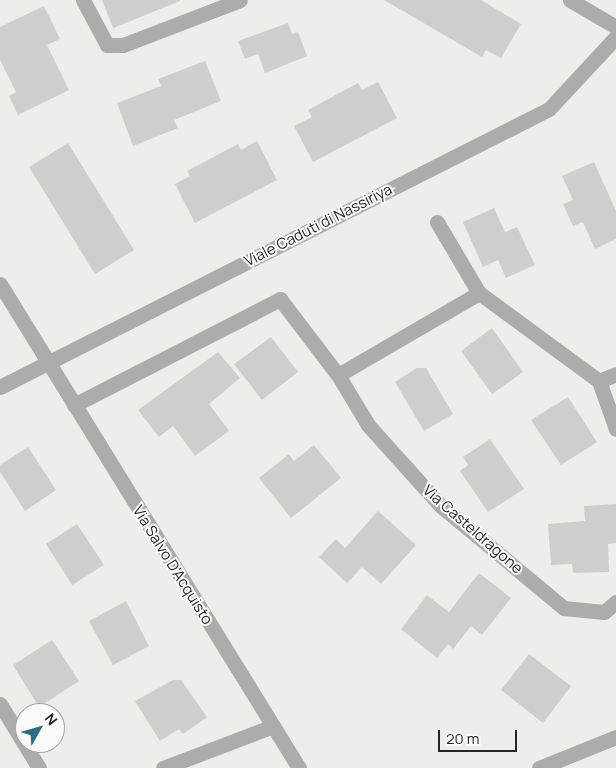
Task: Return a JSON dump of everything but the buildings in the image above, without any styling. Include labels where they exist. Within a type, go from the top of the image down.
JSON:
[{"type":"street","points":[[83,0],[107,46],[123,45],[240,0]]},
{"type":"street","points":[[570,0],[616,27]]},
{"type":"street","name":"Viale Caduti di Nassiriya","points":[[0,387],[549,109],[616,37]]},
{"type":"street","points":[[437,222],[479,293],[599,381],[616,429]]},
{"type":"street","name":"Via Salvo D'Acquisto","points":[[0,284],[299,768]]},
{"type":"street","points":[[338,376],[479,293]]},
{"type":"street","name":"Via Casteldragone","points":[[74,405],[280,299],[338,376],[368,425],[441,506],[564,608],[604,612],[616,602]]},
{"type":"street","points":[[599,381],[616,374]]},
{"type":"street","points":[[0,704],[40,768]]},
{"type":"street","points":[[163,768],[273,726]]},
{"type":"street","points":[[539,768],[616,737]]}]
